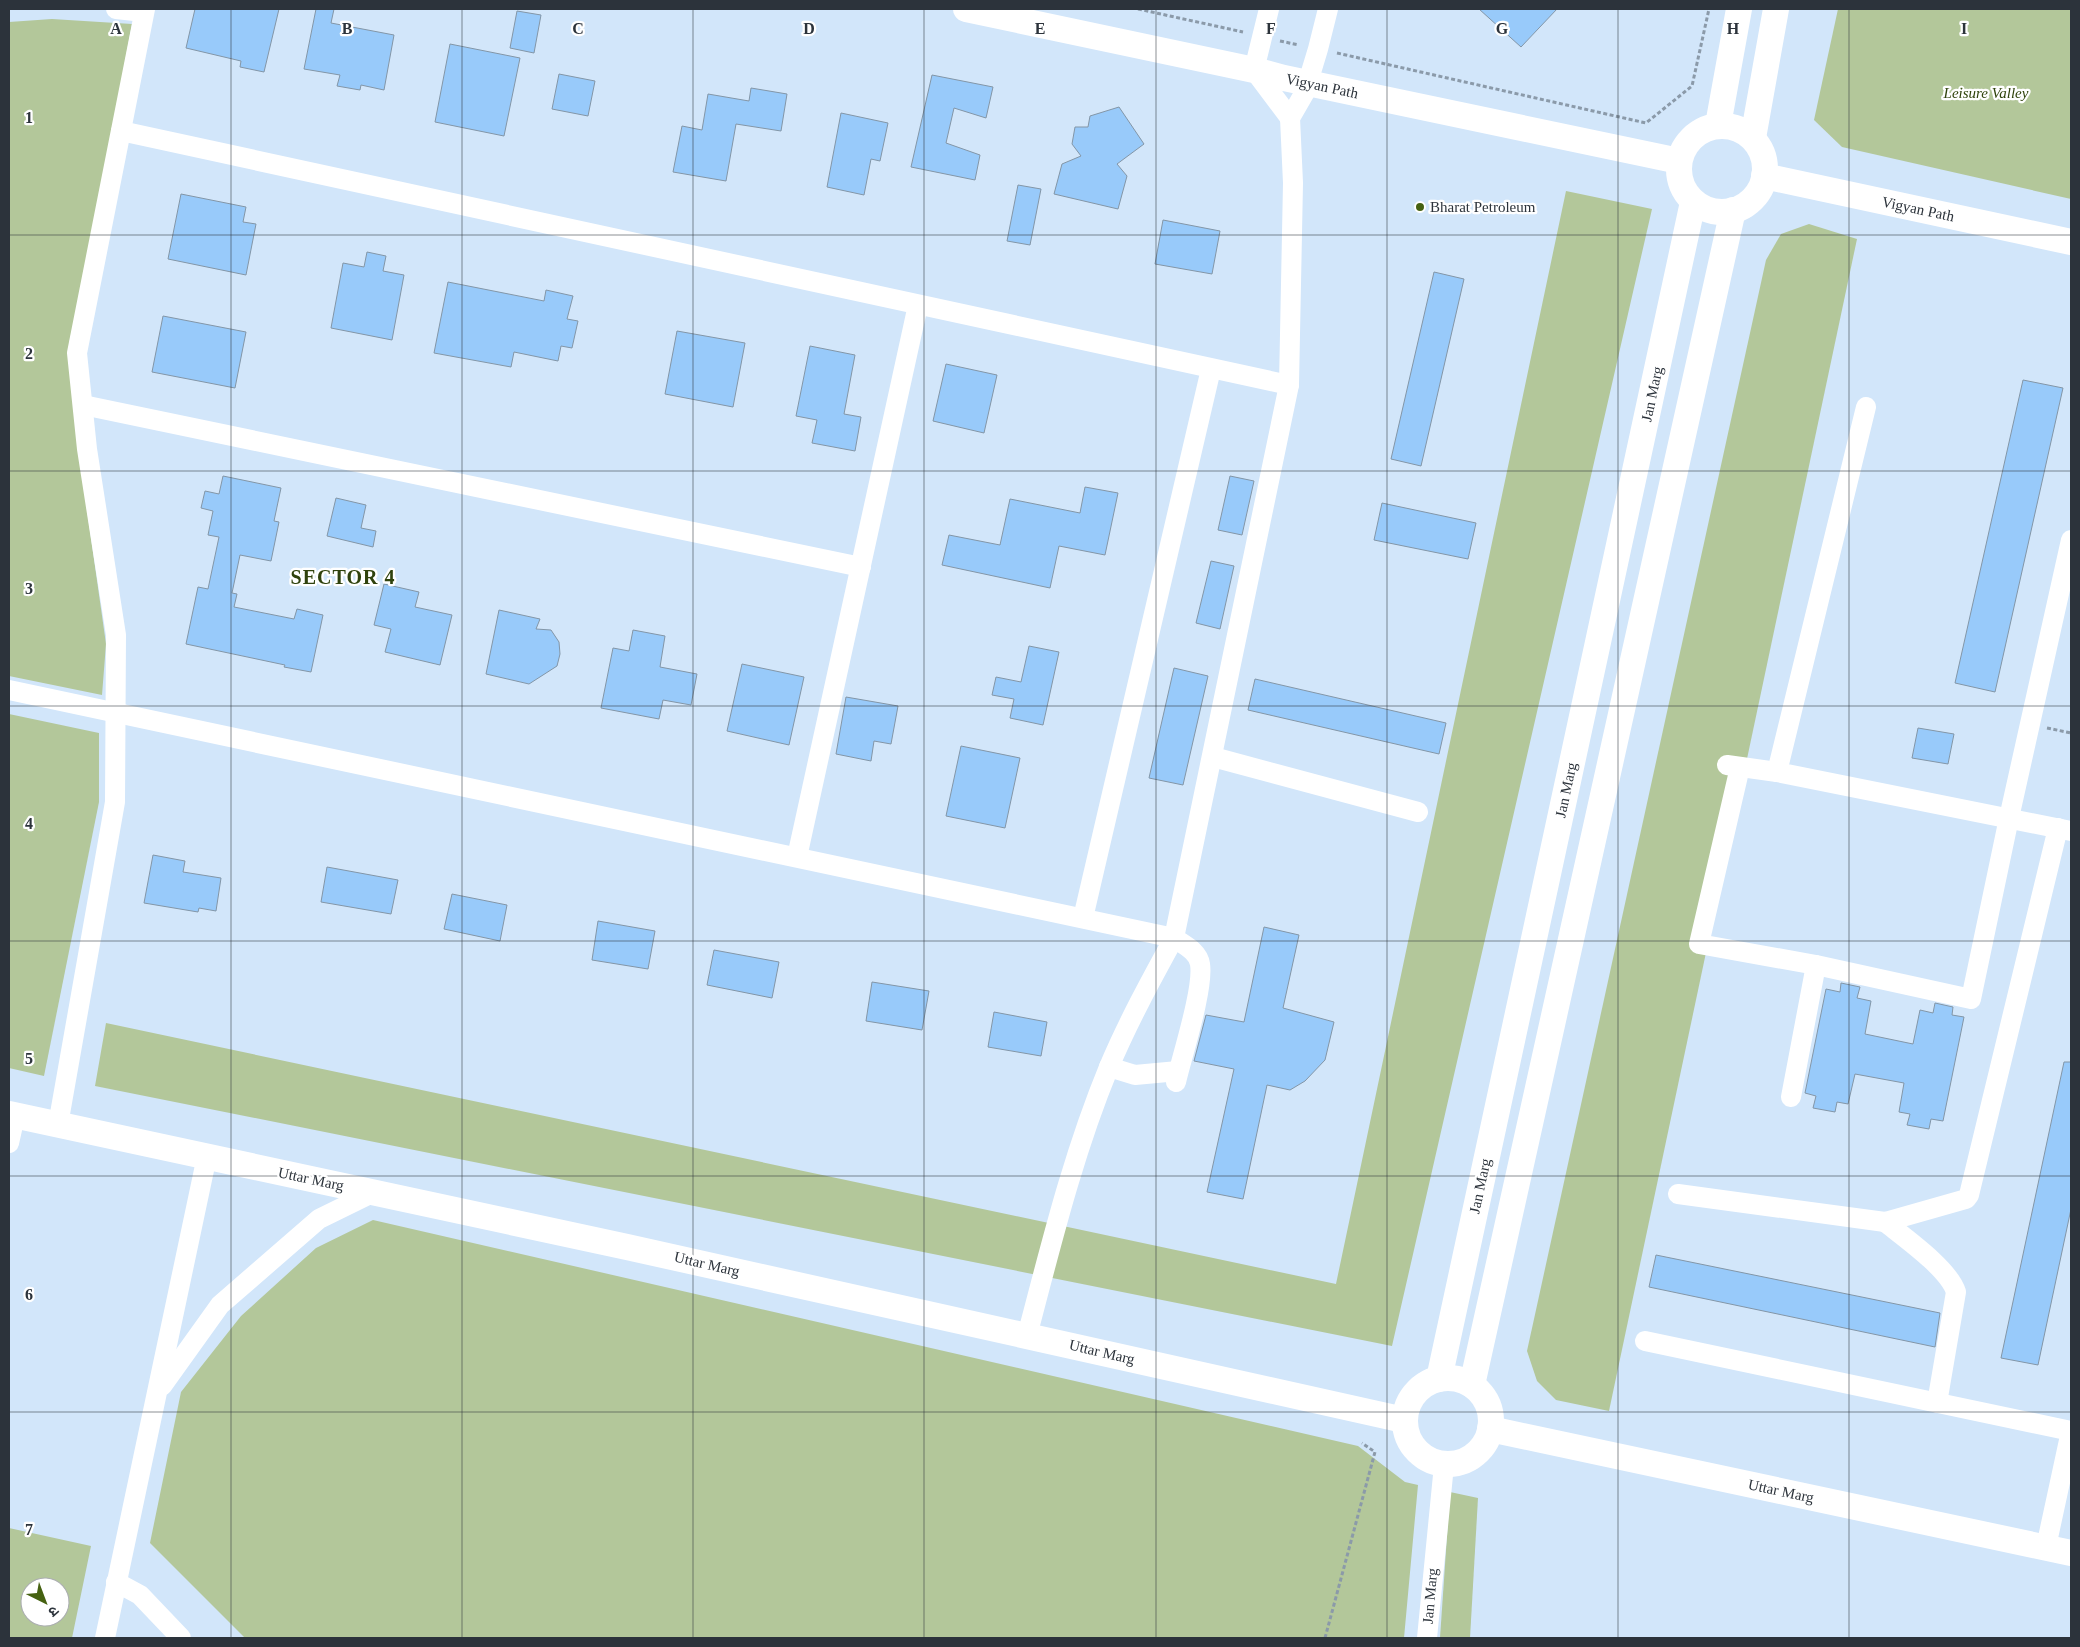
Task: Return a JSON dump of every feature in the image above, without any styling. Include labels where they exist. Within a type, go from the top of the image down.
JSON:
[{"type":"main road","name":"Vigyan Path","points":[[966,9],[1679,161]]},
{"type":"main road","points":[[1753,138],[1776,9]]},
{"type":"main road","points":[[1718,125],[1737,10]]},
{"type":"main road","points":[[1718,125],[1730,126],[1753,138],[1758,144],[1765,162],[1764,176],[1759,191],[1746,204],[1733,210],[1714,211],[1693,202],[1682,186],[1679,176],[1679,161],[1686,144],[1697,133],[1718,125]]},
{"type":"main road","name":"Vigyan Path","points":[[1764,176],[2071,242]]},
{"type":"main road","name":"Jan Marg","points":[[1438,1379],[1693,202]]},
{"type":"main road","points":[[1472,1385],[1733,210]]},
{"type":"main road","name":"Uttar Marg","points":[[12,1115],[374,1192],[1404,1420]]},
{"type":"main road","points":[[1438,1379],[1456,1379],[1472,1385],[1484,1397],[1491,1415],[1490,1429],[1485,1444],[1472,1457],[1460,1463],[1444,1464],[1426,1459],[1412,1446],[1405,1428],[1406,1408],[1412,1397],[1423,1386],[1438,1379]]},
{"type":"main road","name":"Uttar Marg","points":[[1490,1429],[2071,1553]]},
{"type":"street","points":[[58,1125],[115,802],[116,635],[87,449],[77,353],[145,10],[116,9]]},
{"type":"street","points":[[1269,9],[1254,70],[1290,118]]},
{"type":"street","points":[[1027,1336],[1066,1190],[1109,1067],[1136,1007],[1174,938],[1289,385],[1293,183],[1290,118],[1308,83],[1328,9]]},
{"type":"street","points":[[121,131],[1289,385]]},
{"type":"street","points":[[797,857],[918,305]]},
{"type":"street","points":[[1083,918],[1211,369]]},
{"type":"street","points":[[82,405],[861,567]]},
{"type":"street","points":[[1777,772],[1866,407]]},
{"type":"street","points":[[1678,1194],[1885,1222],[1961,1201],[1969,1195],[2065,830],[2009,818],[1777,772],[1734,766],[1699,944],[1816,965],[1971,999],[2009,818],[2071,540]]},
{"type":"street","points":[[9,690],[1174,938],[1193,950],[1200,964],[1198,991],[1177,1077],[1134,1075],[1109,1067]]},
{"type":"street","points":[[1212,757],[1418,812]]},
{"type":"street","points":[[1791,1097],[1816,965]]},
{"type":"street","points":[[9,1143],[12,1115]]},
{"type":"street","points":[[105,1638],[207,1156]]},
{"type":"street","points":[[156,1394],[220,1305],[319,1219],[374,1192]]},
{"type":"street","points":[[1885,1222],[1945,1273],[1954,1284],[1956,1292],[1937,1402]]},
{"type":"street","points":[[1645,1341],[2071,1431],[2046,1547]]},
{"type":"street","name":"Jan Marg","points":[[1427,1638],[1444,1464]]},
{"type":"street","points":[[116,1582],[140,1595],[181,1638]]},
{"type":"path","points":[[1138,9],[1646,123],[1692,86],[1709,9]]},
{"type":"path","points":[[1326,1638],[1375,1452],[1362,1443]]},
{"type":"green space","name":"Leisure Valley","points":[[1838,9],[2071,9],[2071,199],[1842,147],[1814,120]]},
{"type":"green space","points":[[52,19],[132,24],[97,212],[69,344],[87,510],[106,644],[102,695],[9,676],[9,22]]},
{"type":"green space","points":[[1566,191],[1652,209],[1392,1346],[95,1086],[106,1023],[1336,1284]]},
{"type":"green space","points":[[1809,224],[1857,239],[1609,1411],[1556,1400],[1537,1381],[1527,1351],[1766,260],[1781,234]]},
{"type":"green space","points":[[9,714],[99,733],[99,802],[44,1076],[9,1068]]},
{"type":"green space","points":[[373,1220],[1358,1446],[1405,1482],[1418,1485],[1404,1638],[245,1638],[150,1543],[181,1392],[241,1316],[316,1248]]},
{"type":"green space","points":[[1450,1492],[1478,1498],[1470,1638],[1440,1638]]},
{"type":"green space","points":[[9,1528],[91,1546],[72,1638],[9,1638]]},
{"type":"building","points":[[195,9],[279,9],[264,72],[240,67],[241,61],[186,48]]},
{"type":"building","points":[[316,9],[334,9],[331,23],[394,35],[384,90],[361,85],[360,90],[337,86],[340,75],[304,69]]},
{"type":"building","points":[[1479,9],[1557,9],[1521,47]]},
{"type":"building","points":[[517,11],[541,15],[534,53],[510,48]]},
{"type":"building","points":[[450,44],[520,58],[504,136],[435,122]]},
{"type":"building","points":[[559,74],[595,81],[588,116],[552,109]]},
{"type":"building","points":[[932,75],[993,87],[986,118],[954,108],[946,143],[980,155],[975,180],[911,167]]},
{"type":"building","points":[[751,88],[787,94],[781,131],[736,124],[726,181],[673,172],[682,126],[702,130],[708,94],[749,101]]},
{"type":"building","points":[[1119,107],[1144,144],[1117,164],[1127,176],[1118,209],[1054,194],[1062,164],[1081,156],[1072,144],[1075,127],[1088,127],[1090,116]]},
{"type":"building","points":[[841,113],[888,123],[880,161],[871,159],[864,195],[827,187]]},
{"type":"building","points":[[1018,185],[1041,189],[1030,245],[1007,241]]},
{"type":"building","points":[[181,194],[246,207],[243,222],[256,224],[246,275],[168,259]]},
{"type":"building","points":[[1163,220],[1220,231],[1212,274],[1155,264]]},
{"type":"building","points":[[367,252],[386,256],[383,271],[404,275],[392,340],[331,328],[343,263],[364,267]]},
{"type":"building","points":[[1434,272],[1464,279],[1421,466],[1391,459]]},
{"type":"building","points":[[448,282],[544,301],[546,290],[573,296],[567,319],[578,321],[572,348],[561,346],[558,361],[514,352],[511,367],[434,353]]},
{"type":"building","points":[[163,316],[246,332],[235,388],[152,372]]},
{"type":"building","points":[[677,331],[745,343],[733,407],[665,394]]},
{"type":"building","points":[[810,346],[855,355],[844,414],[861,417],[855,451],[812,443],[817,420],[796,416]]},
{"type":"building","points":[[946,364],[997,375],[984,433],[933,421]]},
{"type":"building","points":[[2023,380],[2063,388],[1995,692],[1955,683]]},
{"type":"building","points":[[223,476],[281,488],[274,521],[279,522],[271,561],[240,555],[232,593],[237,594],[234,607],[294,619],[297,609],[323,615],[311,672],[186,644],[198,587],[208,589],[219,537],[208,535],[213,511],[201,508],[205,491],[219,494]]},
{"type":"building","points":[[1230,476],[1254,481],[1242,535],[1218,530]]},
{"type":"building","points":[[1085,487],[1118,493],[1105,555],[1059,546],[1050,588],[942,565],[949,535],[1000,545],[1010,499],[1080,513]]},
{"type":"building","points":[[336,498],[366,505],[361,528],[376,531],[373,547],[327,536]]},
{"type":"building","points":[[1382,503],[1476,523],[1468,559],[1374,540]]},
{"type":"building","points":[[1211,561],[1234,566],[1220,629],[1196,623]]},
{"type":"building","points":[[384,584],[419,592],[415,607],[452,615],[440,665],[385,652],[391,629],[374,625]]},
{"type":"building","points":[[499,610],[540,619],[536,629],[551,630],[559,642],[560,654],[557,666],[529,684],[486,674]]},
{"type":"building","points":[[633,630],[665,636],[660,667],[697,674],[691,705],[663,700],[659,719],[601,708],[613,648],[629,651]]},
{"type":"building","points":[[1029,646],[1059,652],[1043,725],[1010,718],[1014,699],[992,695],[996,677],[1021,682]]},
{"type":"building","points":[[742,664],[804,677],[789,745],[727,731]]},
{"type":"building","points":[[1174,668],[1208,676],[1183,785],[1149,778]]},
{"type":"building","points":[[1255,679],[1446,723],[1439,754],[1248,710]]},
{"type":"building","points":[[846,697],[898,706],[891,744],[874,741],[871,761],[836,754]]},
{"type":"building","points":[[1918,728],[1954,734],[1948,764],[1912,758]]},
{"type":"building","points":[[961,746],[1020,758],[1005,828],[946,816]]},
{"type":"building","points":[[153,855],[185,861],[183,872],[221,878],[216,911],[199,908],[198,912],[144,903]]},
{"type":"building","points":[[327,867],[398,880],[391,914],[321,902]]},
{"type":"building","points":[[452,894],[507,905],[500,941],[444,929]]},
{"type":"building","points":[[598,921],[655,931],[648,969],[592,960]]},
{"type":"building","points":[[1264,927],[1299,935],[1283,1008],[1334,1022],[1325,1060],[1305,1081],[1290,1090],[1267,1085],[1243,1199],[1207,1192],[1234,1069],[1194,1061],[1206,1015],[1244,1022]]},
{"type":"building","points":[[714,950],[779,962],[772,998],[707,985]]},
{"type":"building","points":[[872,982],[929,991],[922,1030],[866,1021]]},
{"type":"building","points":[[1841,983],[1860,987],[1857,998],[1871,1001],[1865,1034],[1913,1044],[1920,1010],[1933,1013],[1935,1003],[1953,1007],[1952,1015],[1964,1017],[1943,1121],[1931,1119],[1929,1129],[1907,1125],[1910,1114],[1899,1112],[1904,1083],[1855,1074],[1848,1104],[1837,1102],[1835,1112],[1813,1108],[1816,1096],[1805,1093],[1826,989],[1840,992]]},
{"type":"building","points":[[994,1012],[1047,1022],[1041,1056],[988,1047]]},
{"type":"building","points":[[2064,1062],[2071,1062],[2071,1209],[2038,1365],[2001,1358]]},
{"type":"building","points":[[1656,1255],[1940,1313],[1935,1347],[1649,1287]]},
{"type":"place","name":"Bharat Petroleum","points":[[1420,207]]},
{"type":"district","name":"SECTOR 4","points":[[343,577]]}]
